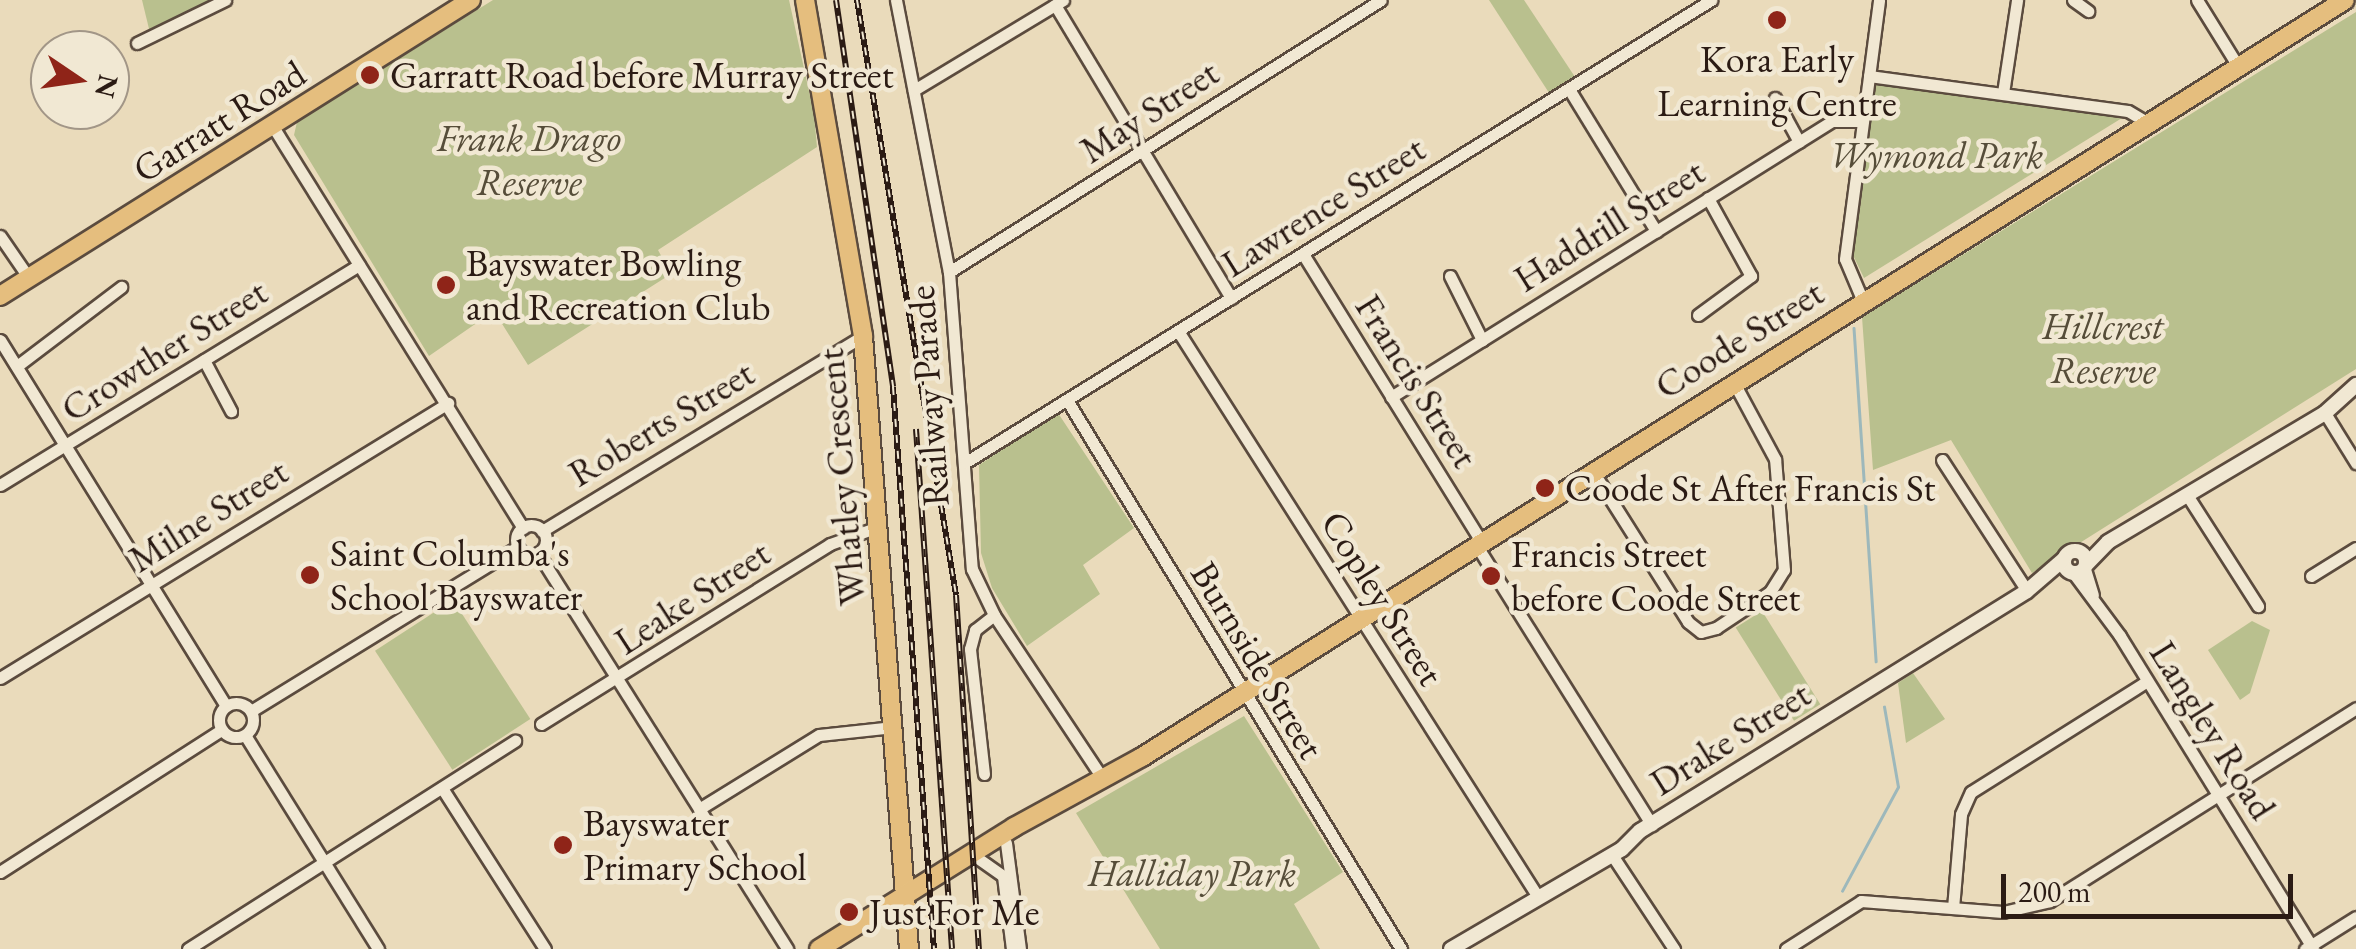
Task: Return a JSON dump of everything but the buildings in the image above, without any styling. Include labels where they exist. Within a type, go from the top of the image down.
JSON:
[{"type":"main road","name":"Garratt Road","points":[[0,296],[471,0]]},
{"type":"main road","name":"Coode Street","points":[[905,901],[2344,0]]},
{"type":"main road","name":"Whatley Crescent","points":[[804,1],[863,336],[910,949]]},
{"type":"main road","name":"Coode Street","points":[[1069,798],[1099,773],[1170,734]]},
{"type":"main road","name":"Coode Street","points":[[819,949],[882,909],[905,901],[1006,843],[1024,826]]},
{"type":"main road","points":[[836,949],[905,901]]},
{"type":"street","points":[[137,43],[225,0]]},
{"type":"street","name":"Railway Parade","points":[[896,0],[949,272],[972,569],[994,615],[1099,773]]},
{"type":"street","name":"May Street","points":[[949,272],[1382,0]]},
{"type":"street","name":"Lawrence Street","points":[[966,462],[1710,0]]},
{"type":"street","points":[[1862,299],[1845,259],[1879,0]]},
{"type":"street","points":[[2003,92],[2017,0]]},
{"type":"street","points":[[2073,0],[2088,11]]},
{"type":"street","points":[[2197,0],[2238,66]]},
{"type":"street","points":[[914,90],[1059,2],[1231,298]]},
{"type":"street","points":[[1868,76],[2128,111],[2146,122]]},
{"type":"street","points":[[1569,89],[1656,230]]},
{"type":"street","points":[[1775,98],[1799,142]]},
{"type":"street","name":"Haddrill Street","points":[[1391,396],[1837,119],[1862,121]]},
{"type":"street","points":[[251,711],[518,547],[522,528],[448,403],[272,126]]},
{"type":"street","points":[[1698,315],[1750,276],[1708,198]]},
{"type":"street","points":[[0,236],[29,278]]},
{"type":"street","name":"Francis Street","points":[[1302,254],[1652,825]]},
{"type":"street","name":"Crowther Street","points":[[0,486],[358,265]]},
{"type":"street","points":[[1450,276],[1482,340]]},
{"type":"street","points":[[17,366],[121,286]]},
{"type":"street","name":"Copley Street","points":[[1178,331],[1538,896]]},
{"type":"street","name":"Roberts Street","points":[[522,528],[542,531],[863,336]]},
{"type":"street","points":[[0,340],[226,706],[221,730],[0,872]]},
{"type":"street","points":[[204,360],[231,411]]},
{"type":"street","points":[[1592,470],[1688,622],[1702,632],[1716,628],[1770,592],[1784,570],[1775,458],[1734,382]]},
{"type":"street","name":"Drake Street","points":[[1450,949],[1612,855],[1652,825],[2043,580],[2076,565],[2325,413],[2356,386]]},
{"type":"street","name":"Burnside Street","points":[[1067,400],[1400,949]]},
{"type":"street","name":"Milne Street","points":[[0,678],[448,403]]},
{"type":"street","points":[[2325,413],[2356,463]]},
{"type":"street","points":[[1942,460],[2027,591]]},
{"type":"street","points":[[2187,495],[2258,606]]},
{"type":"street","name":"Leake Street","points":[[541,724],[619,680],[830,544],[878,526]]},
{"type":"street","name":"Roberts Street","points":[[538,554],[546,540],[542,531]]},
{"type":"street","points":[[518,547],[538,554],[787,949]]},
{"type":"street","points":[[2312,576],[2356,548]]},
{"type":"street","name":"Langley Road","points":[[2076,565],[2309,948]]},
{"type":"street","points":[[984,774],[970,648],[974,630],[994,615]]},
{"type":"street","points":[[1952,908],[1961,814],[1971,792],[2146,682]]},
{"type":"street","points":[[221,730],[235,738],[245,735],[254,722],[251,711],[237,703],[226,706]]},
{"type":"street","points":[[1786,949],[1862,900],[2003,912],[2050,900],[2356,708]]},
{"type":"street","points":[[699,809],[819,734],[894,727]]},
{"type":"street","points":[[245,735],[378,949]]},
{"type":"street","points":[[188,949],[210,943],[324,862],[514,742]]},
{"type":"street","points":[[442,788],[545,949]]},
{"type":"street","points":[[1006,843],[1020,949]]},
{"type":"street","points":[[1612,855],[1674,949]]},
{"type":"street","points":[[979,858],[1003,876],[1012,949]]},
{"type":"street","points":[[2309,948],[2356,917]]},
{"type":"green space","points":[[142,0],[225,0],[151,37]]},
{"type":"green space","name":"Frank Drago Reserve","points":[[493,0],[789,0],[814,114],[817,147],[658,250],[671,274],[528,365],[494,311],[429,356],[294,135],[297,122]]},
{"type":"green space","points":[[1489,0],[1524,0],[1579,83],[1553,99]]},
{"type":"green space","name":"Hillcrest Reserve","points":[[2356,12],[2356,369],[2032,573],[1951,440],[1873,470],[1862,317]]},
{"type":"green space","name":"Wymond Park","points":[[1888,80],[2120,110],[2122,118],[1864,278],[1852,253],[1876,85]]},
{"type":"green space","points":[[1058,413],[1134,528],[1083,565],[1100,594],[1027,646],[992,588],[981,553],[979,465]]},
{"type":"green space","points":[[453,600],[530,719],[452,770],[375,651]]},
{"type":"green space","points":[[1762,611],[1820,704],[1794,721],[1736,627]]},
{"type":"green space","points":[[2252,621],[2270,630],[2250,693],[2240,700],[2208,650]]},
{"type":"green space","points":[[1913,673],[1945,719],[1906,743],[1898,683]]},
{"type":"green space","name":"Halliday Park","points":[[1244,716],[1343,872],[1294,904],[1320,949],[1160,949],[1076,813]]},
{"type":"waterway","points":[[1854,328],[1876,661]]},
{"type":"waterway","points":[[1842,891],[1898,787],[1884,707]]},
{"type":"railway","points":[[836,0],[893,387],[934,949]]},
{"type":"railway","points":[[857,0],[956,595],[979,949]]},
{"type":"railway","points":[[916,429],[952,949]]},
{"type":"place","name":"Kora Early Learning Centre","points":[[1777,20]]},
{"type":"place","name":"Garratt Road before Murray Street","points":[[370,75]]},
{"type":"place","name":"Bayswater Bowling and Recreation Club","points":[[446,285]]},
{"type":"place","name":"Coode St After Francis St","points":[[1545,488]]},
{"type":"place","name":"Saint Columba's School Bayswater","points":[[310,575]]},
{"type":"place","name":"Francis Street before Coode Street","points":[[1491,576]]},
{"type":"place","name":"Bayswater Primary School","points":[[563,845]]},
{"type":"place","name":"Just For Me","points":[[849,912]]}]
